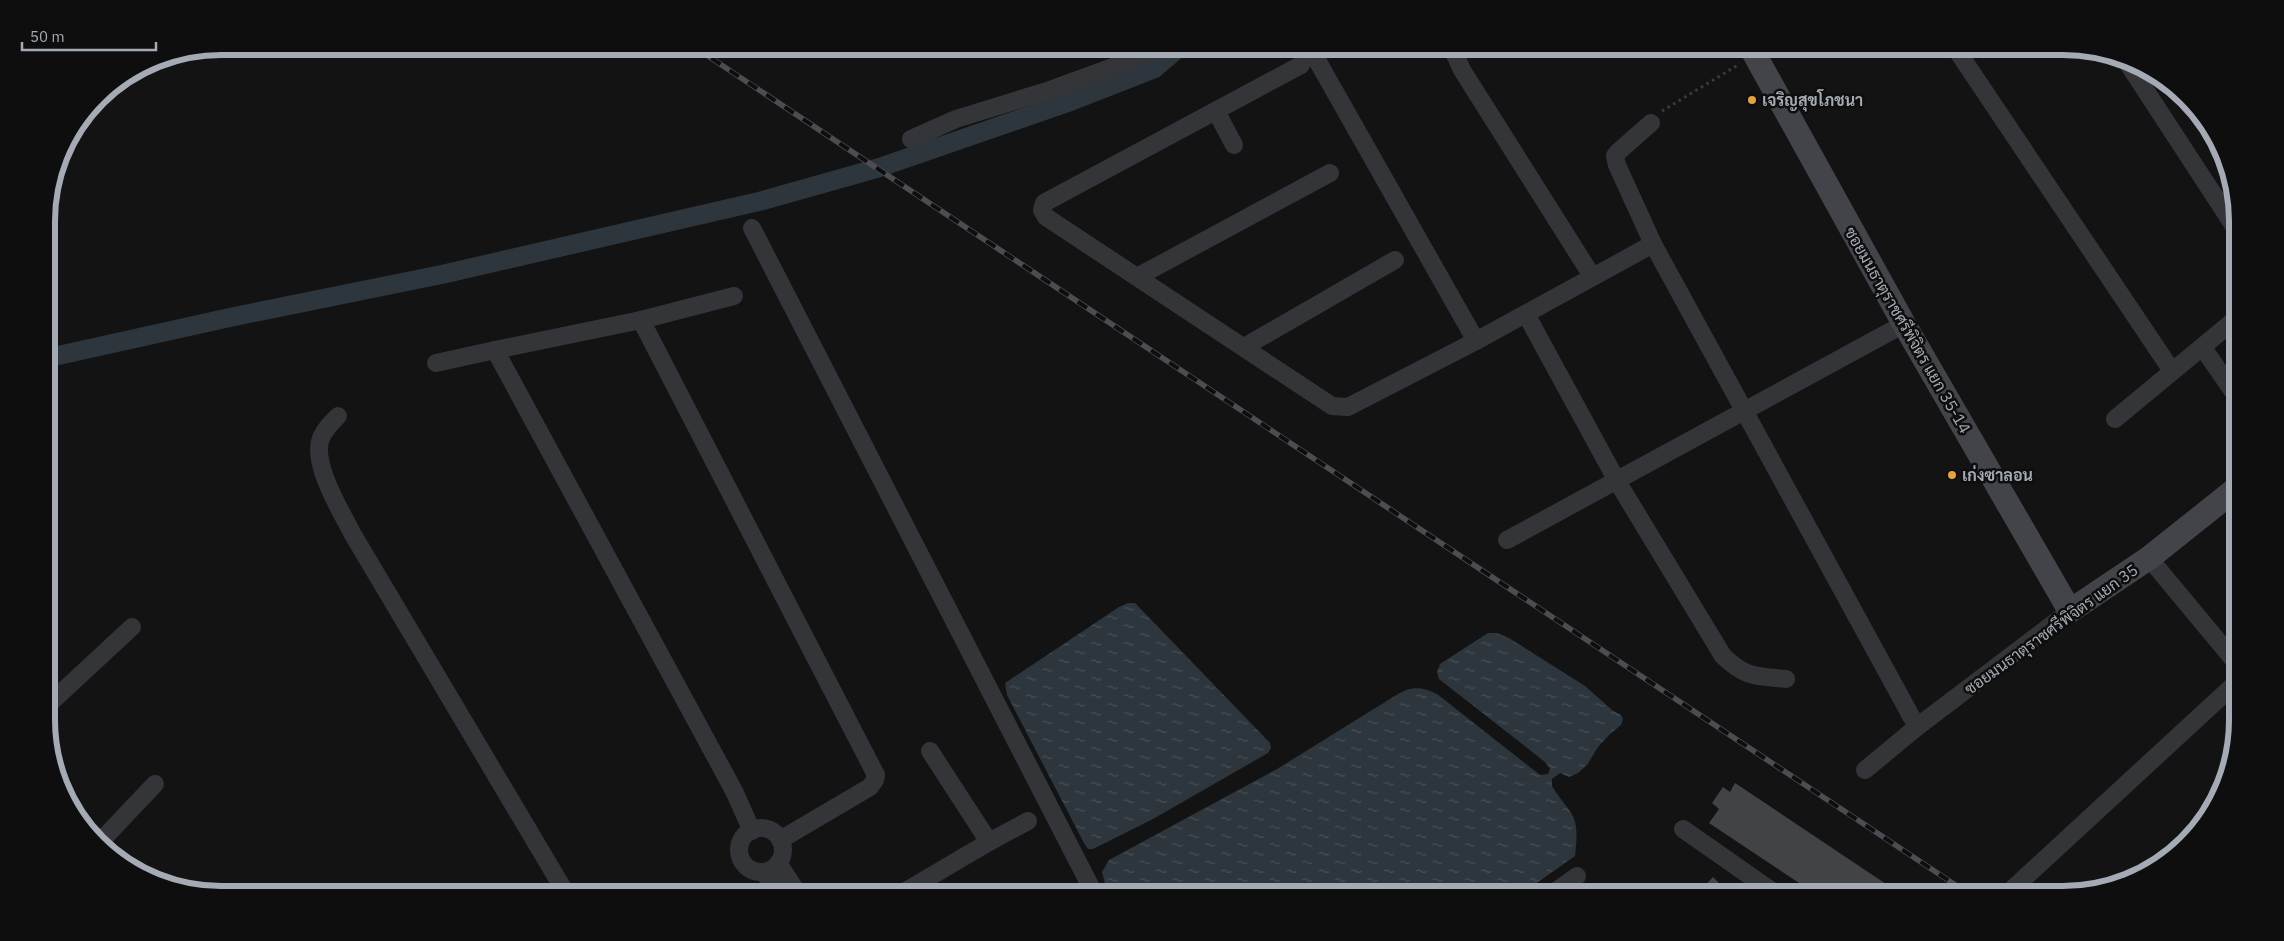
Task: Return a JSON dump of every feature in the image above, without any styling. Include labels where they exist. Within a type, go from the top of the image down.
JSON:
[{"type":"street","points":[[912,139],[956,120],[1050,90],[1141,55]]},
{"type":"street","points":[[1314,55],[1476,341]]},
{"type":"street","points":[[1455,55],[1462,70],[1592,276]]},
{"type":"street","name":"ซอยมนธาตุราชศรีพิจิตร แยก 35-14","points":[[1755,55],[1904,324],[2070,611]]},
{"type":"street","points":[[1960,55],[2172,371]]},
{"type":"street","points":[[1301,65],[1044,203],[1042,210],[1046,217],[1332,406],[1348,407],[1476,341],[1653,244]]},
{"type":"street","points":[[2133,71],[2229,219]]},
{"type":"street","points":[[1216,111],[1234,145]]},
{"type":"street","points":[[1656,117],[1615,156],[1617,165],[1653,244],[1917,727]]},
{"type":"street","points":[[1138,277],[1330,173]]},
{"type":"street","points":[[752,228],[1090,886]]},
{"type":"street","points":[[1244,347],[1395,260]]},
{"type":"street","points":[[436,363],[641,320],[734,296]]},
{"type":"street","points":[[1526,314],[1617,481],[1723,656],[1742,672],[1750,675],[1786,679]]},
{"type":"street","points":[[641,320],[876,775],[870,787],[780,840]]},
{"type":"street","points":[[1507,540],[1904,324]]},
{"type":"street","points":[[2115,419],[2229,325]]},
{"type":"street","points":[[2203,348],[2229,385]]},
{"type":"street","points":[[495,350],[734,791],[752,831]]},
{"type":"street","points":[[338,416],[326,428],[320,440],[318,454],[332,492],[352,534],[562,886]]},
{"type":"street","name":"ซอยมนธาตุราชศรีพิจิตร แยก 35","points":[[1865,770],[1917,727],[2070,611],[2149,558],[2229,494]]},
{"type":"street","points":[[2149,558],[2229,655]]},
{"type":"street","points":[[55,699],[132,628]]},
{"type":"street","points":[[2015,886],[2229,689]]},
{"type":"street","points":[[930,751],[989,842]]},
{"type":"street","points":[[104,837],[155,784]]},
{"type":"street","points":[[914,886],[989,842],[1028,822]]},
{"type":"street","points":[[771,868],[783,852],[780,840],[771,831],[758,829],[752,831],[742,840],[740,853],[742,860],[751,869],[771,868],[790,886]]},
{"type":"street","points":[[1683,829],[1765,886]]},
{"type":"street","points":[[771,868],[776,886]]},
{"type":"street","points":[[1563,886],[1577,876]]},
{"type":"path","points":[[1656,117],[1745,55]]},
{"type":"water","points":[[1128,603],[1135,603],[1270,743],[1271,748],[1268,753],[1153,819],[1093,849],[1088,849],[1007,695],[1005,683],[1119,607]]},
{"type":"water","points":[[1488,633],[1497,633],[1509,638],[1585,686],[1612,710],[1621,715],[1623,719],[1621,725],[1598,747],[1587,765],[1578,773],[1569,777],[1560,773],[1552,779],[1552,786],[1570,811],[1575,823],[1575,856],[1532,886],[1106,886],[1102,872],[1109,860],[1277,769],[1398,694],[1408,690],[1422,689],[1437,694],[1540,775],[1548,774],[1550,769],[1545,762],[1439,679],[1437,672],[1440,664]]},
{"type":"building","points":[[1735,783],[1889,886],[1804,886],[1709,823],[1719,809],[1712,803],[1723,787],[1730,792]]},
{"type":"building","points":[[1713,877],[1722,886],[1705,886]]},
{"type":"waterway","points":[[55,356],[232,317],[444,274],[761,201],[878,168],[1072,101],[1154,69],[1170,55]]},
{"type":"railway","points":[[707,55],[1957,886]]},
{"type":"place","name":"เจริญสุขโภชนา","points":[[1752,100]]},
{"type":"place","name":"เก่งซาลอน","points":[[1952,475]]}]
